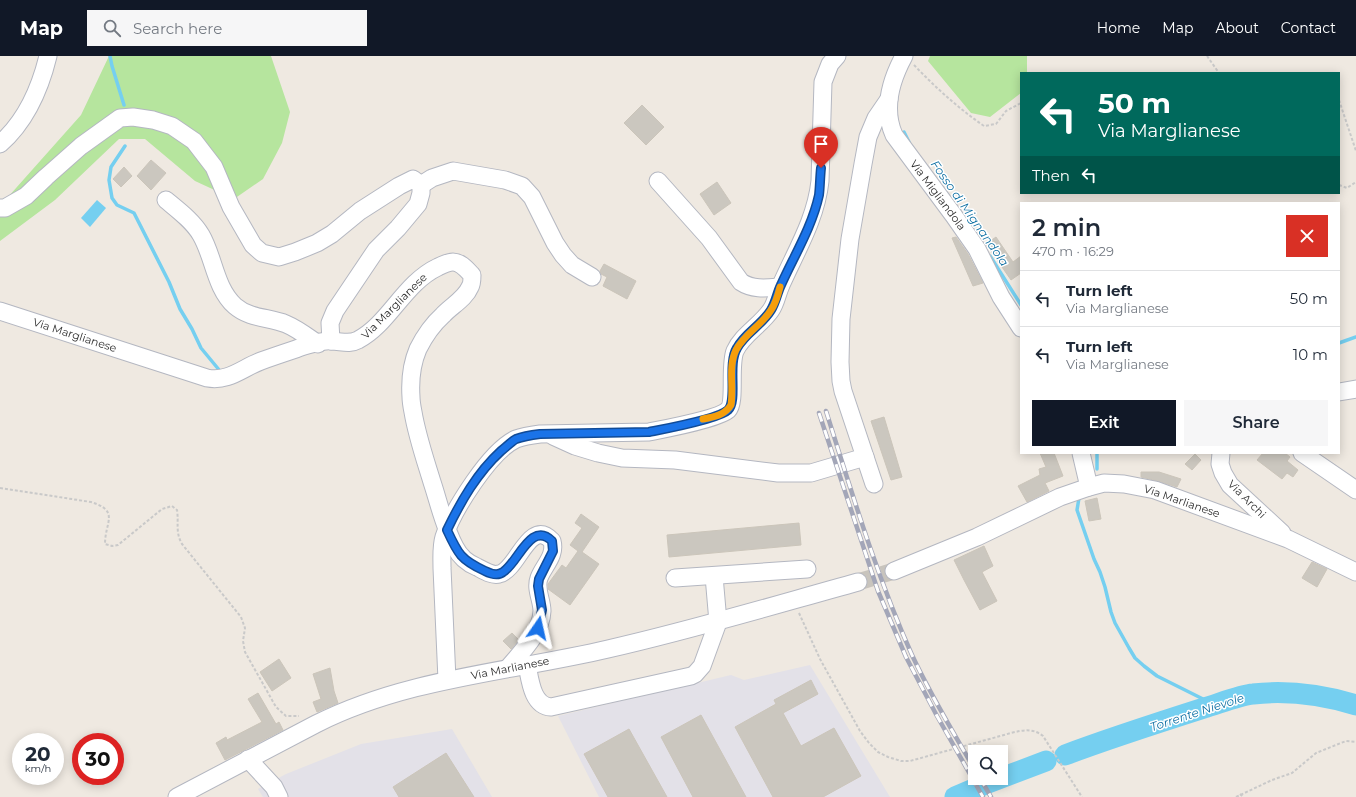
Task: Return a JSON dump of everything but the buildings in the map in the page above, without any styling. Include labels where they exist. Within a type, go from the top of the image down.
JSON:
[{"type":"street","points":[[0,144],[8,138],[31,103],[40,85],[48,56]]},
{"type":"street","points":[[447,680],[442,552],[444,539],[447,530],[470,488],[494,458],[515,440],[528,435],[649,432],[724,413],[729,410],[731,405],[733,358],[736,349],[771,310],[776,302],[780,287],[813,214],[818,196],[821,168],[822,82],[834,57]]},
{"type":"street","name":"Via Migliandola","points":[[907,59],[895,75],[889,98],[889,117],[891,128],[894,135],[977,249],[1001,297],[1020,326]]},
{"type":"street","points":[[874,484],[847,404],[841,381],[841,319],[850,239],[866,147],[876,118],[889,98]]},
{"type":"street","points":[[0,208],[6,208],[26,196],[81,146],[120,118],[133,117],[153,120],[172,126],[194,141],[214,167],[231,207],[253,245],[262,253],[279,257],[317,243],[332,234],[360,211],[400,186],[413,179],[421,185]]},
{"type":"street","points":[[421,185],[432,178],[453,171],[505,180],[522,186],[532,197],[555,243],[563,255],[572,265],[592,277]]},
{"type":"street","points":[[658,181],[709,238],[741,282],[757,288],[780,287]]},
{"type":"street","points":[[166,200],[201,234],[219,282],[226,295],[234,305],[245,313],[287,325],[324,342],[335,311],[376,250],[398,228],[418,204],[421,193],[421,185]]},
{"type":"street","name":"Via Marglianese","points":[[0,311],[214,380],[222,379],[260,361],[297,348],[324,342],[347,343],[360,340],[376,327],[417,281],[429,271],[443,264],[453,262],[465,267],[472,275],[470,287],[461,299],[442,315],[427,333],[418,350],[410,398],[415,424],[447,530],[455,547],[463,559],[473,566],[491,574],[495,574],[504,572],[528,542],[534,537],[545,535],[552,541],[553,551],[539,579],[538,586],[542,610],[538,628],[508,668]]},
{"type":"street","points":[[1340,392],[1356,389]]},
{"type":"street","points":[[550,434],[574,446],[622,458],[675,460],[778,473],[811,473],[865,457]]},
{"type":"street","points":[[1081,454],[1089,487]]},
{"type":"street","name":"Via Archi","points":[[1221,454],[1220,464],[1222,474],[1230,484],[1288,539]]},
{"type":"street","points":[[1305,454],[1356,490]]},
{"type":"street","points":[[1326,454],[1338,477]]},
{"type":"street","name":"Via Marlianese","points":[[894,571],[977,537],[1060,497],[1104,483],[1124,484],[1155,490],[1288,539],[1356,572]]},
{"type":"street","points":[[675,578],[806,568]]},
{"type":"street","points":[[527,665],[536,696],[544,705],[551,707],[687,678],[695,674],[702,666],[718,622],[714,576]]},
{"type":"street","name":"Via Marlianese","points":[[177,797],[338,713],[365,703],[447,680],[607,650],[718,622],[858,582]]},
{"type":"street","points":[[264,751],[276,792]]},
{"type":"street","points":[[248,759],[276,792]]},
{"type":"path","points":[[1207,56],[1218,72]]},
{"type":"path","points":[[907,59],[935,87],[970,117],[984,126],[996,124],[1006,111],[1020,104]]},
{"type":"path","points":[[1340,103],[1356,152]]},
{"type":"path","points":[[1340,185],[1347,188],[1356,182]]},
{"type":"path","points":[[0,488],[91,502],[102,506],[108,512],[109,520],[105,544],[112,546],[118,545],[128,538],[162,509],[172,506],[177,510],[178,538],[241,617],[245,628],[243,641],[244,652],[276,707],[286,716],[303,716],[316,724]]},
{"type":"path","points":[[793,600],[830,680],[860,731],[878,752],[901,761],[910,761],[1022,730],[1037,731],[1043,736],[1082,797]]},
{"type":"path","points":[[1236,797],[1272,780],[1292,773],[1316,754],[1346,741],[1356,742]]},
{"type":"path","points":[[1240,794],[1243,797]]},
{"type":"shaded area","points":[[810,665],[890,797],[599,797],[558,716],[731,675],[744,680]]},
{"type":"shaded area","points":[[452,729],[492,797],[263,797],[258,789],[286,774],[361,744]]},
{"type":"green space","points":[[109,56],[271,56],[290,112],[282,143],[263,179],[234,199],[195,181],[145,139],[119,139],[55,200],[0,241],[0,206],[81,115]]},
{"type":"green space","points":[[930,56],[1027,56],[1027,72],[1020,72],[1020,94],[990,117],[971,113],[928,61]]},
{"type":"water","points":[[97,200],[106,208],[90,227],[81,218]]},
{"type":"waterway","points":[[110,56],[124,105]]},
{"type":"waterway","name":"Fosso di Mignandola","points":[[904,132],[909,142]]},
{"type":"waterway","points":[[125,146],[111,167],[109,180],[112,198],[117,205],[134,213],[169,282],[180,309],[201,348],[220,371]]},
{"type":"waterway","name":"Fosso di Mignandola","points":[[990,256],[1020,303]]},
{"type":"waterway","points":[[1340,343],[1356,337]]},
{"type":"waterway","name":"Fosso di Mignandola","points":[[1097,454],[1097,469]]},
{"type":"waterway","name":"Fosso di Mignandola","points":[[1079,498],[1077,510],[1100,572],[1111,612],[1115,623],[1135,658],[1157,676],[1215,705]]},
{"type":"waterway","name":"Torrente Nievole","points":[[1065,755],[1151,725],[1248,695],[1266,693],[1305,694],[1331,698],[1356,705]]},
{"type":"waterway","name":"Torrente Nievole","points":[[955,797],[1046,761]]},
{"type":"tunnel","points":[[858,582],[894,571]]},
{"type":"railway","points":[[826,411],[845,473],[887,596],[926,684],[968,758]]},
{"type":"railway","points":[[819,413],[878,591],[906,657],[937,716],[983,797]]},
{"type":"railway","points":[[984,785],[991,797]]},
{"type":"slow traffic","points":[[703,419],[717,416],[729,410],[732,398],[733,358],[736,349],[771,310],[776,302],[780,287]]},
{"type":"route","points":[[538,628],[542,610],[538,586],[539,579],[551,557],[554,546],[552,541],[545,535],[534,537],[528,542],[507,569],[500,574],[491,574],[473,566],[460,555],[447,530],[470,488],[494,458],[515,440],[528,435],[649,432],[717,416],[729,410],[732,398],[733,358],[736,349],[766,317],[776,302],[780,287],[813,214],[818,196],[821,168]]}]
